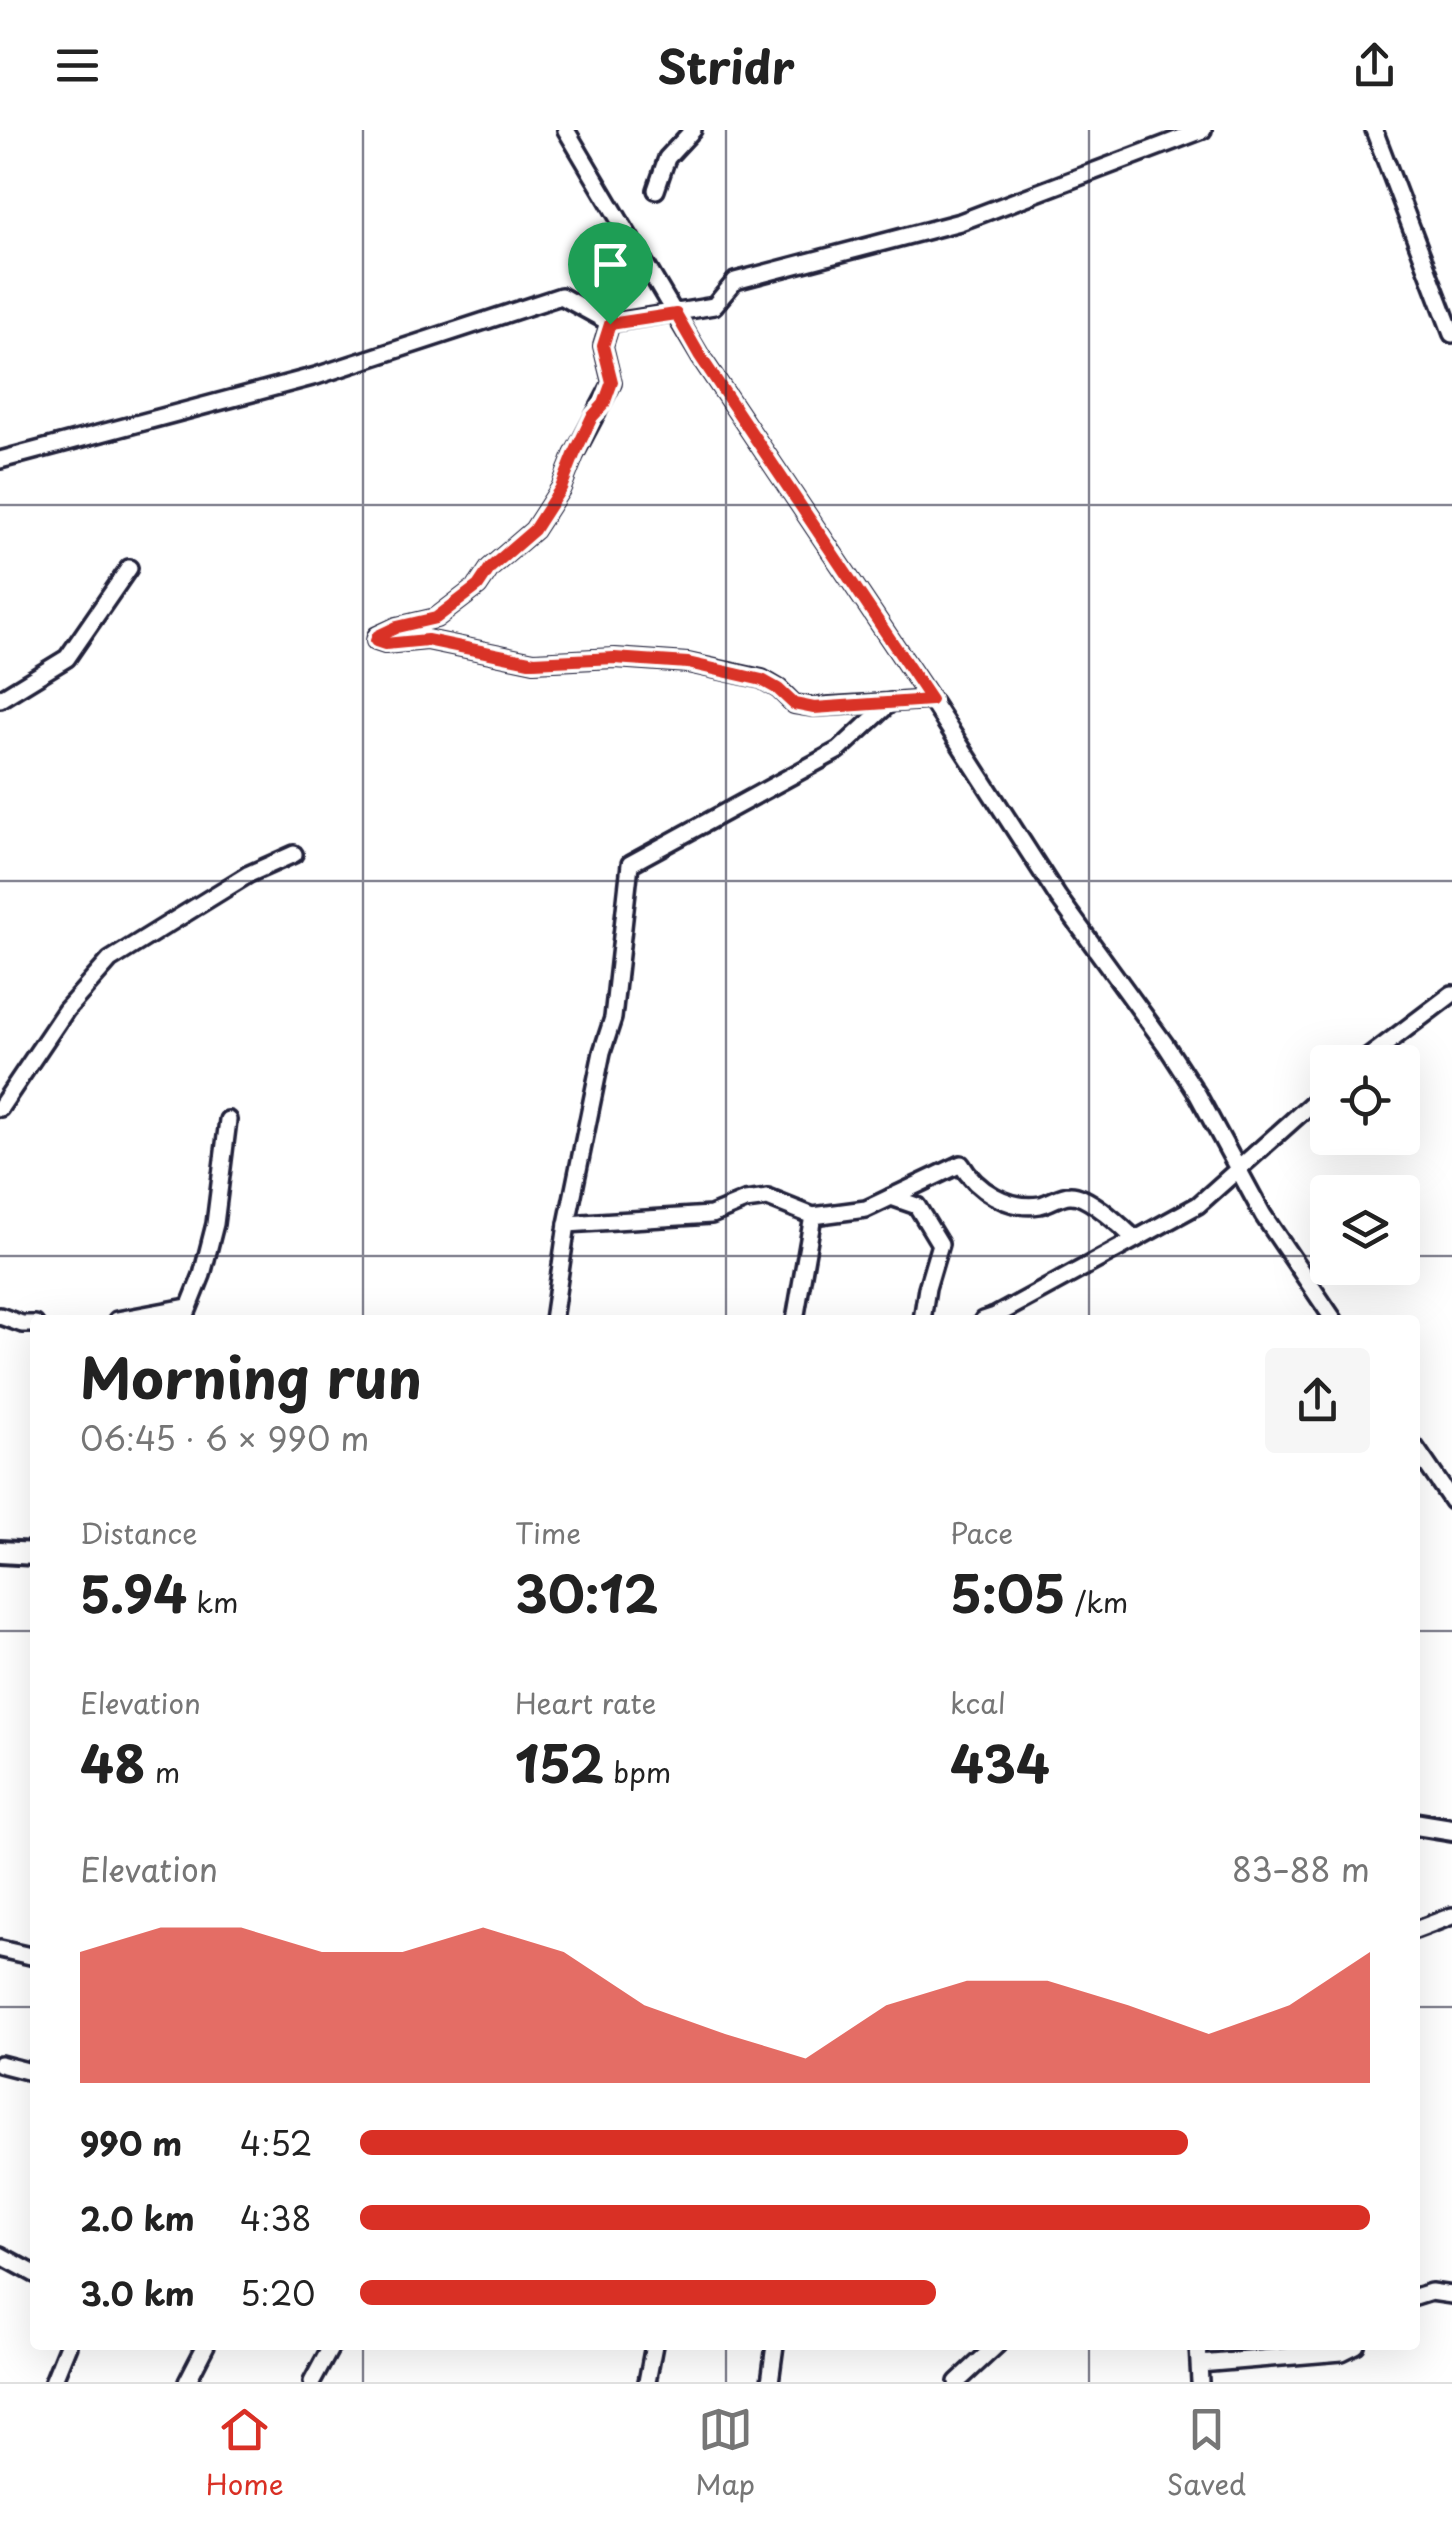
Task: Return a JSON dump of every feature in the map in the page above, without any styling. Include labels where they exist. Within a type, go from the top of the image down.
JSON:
[{"type":"main road","points":[[0,1552],[30,1554]]},
{"type":"main road","points":[[1420,1825],[1452,1830]]},
{"type":"street","points":[[566,130],[700,356],[1058,897],[1165,1044],[1264,1215],[1331,1315]]},
{"type":"street","points":[[656,190],[667,158],[693,130]]},
{"type":"street","points":[[0,460],[316,376],[562,296],[610,324],[714,306],[735,281],[960,222],[1203,130]]},
{"type":"street","points":[[1374,130],[1452,334]]},
{"type":"street","points":[[610,324],[603,346],[612,382],[604,404],[592,417],[561,488],[534,530],[490,568],[478,586],[436,618],[397,627],[378,636],[376,641],[385,644],[427,640],[534,662],[614,658],[688,663],[762,680],[794,704],[814,708],[931,700]]},
{"type":"street","points":[[0,699],[67,658],[129,568]]},
{"type":"street","points":[[553,1315],[567,1224],[602,1052],[613,1018],[630,864],[839,750],[890,702]]},
{"type":"street","points":[[0,1108],[66,1010],[110,960],[249,874],[294,854]]},
{"type":"street","points":[[1384,1045],[1452,994]]},
{"type":"street","points":[[997,1315],[1198,1205],[1310,1105]]},
{"type":"street","points":[[185,1314],[202,1275],[215,1224],[228,1120]]},
{"type":"street","points":[[567,1224],[712,1215],[745,1200],[768,1198],[813,1216],[866,1209],[961,1164],[971,1182],[1021,1206],[1045,1204],[1069,1194],[1082,1198],[1135,1239]]},
{"type":"street","points":[[891,1197],[918,1206],[940,1244],[923,1315]]},
{"type":"street","points":[[795,1315],[813,1216]]},
{"type":"street","points":[[0,1316],[30,1324]]},
{"type":"street","points":[[1420,1454],[1452,1501]]},
{"type":"street","points":[[1420,1928],[1452,1916]]},
{"type":"street","points":[[0,1950],[30,1955]]},
{"type":"street","points":[[0,2064],[30,2073]]},
{"type":"street","points":[[0,2255],[30,2271]]},
{"type":"street","points":[[1420,2296],[1432,2292],[1452,2295]]},
{"type":"street","points":[[53,2382],[66,2350]]},
{"type":"street","points":[[187,2382],[203,2350]]},
{"type":"street","points":[[312,2382],[329,2350]]},
{"type":"street","points":[[647,2382],[653,2350]]},
{"type":"street","points":[[770,2382],[774,2350]]},
{"type":"street","points":[[957,2382],[992,2350]]},
{"type":"street","points":[[1199,2350],[1200,2382]]},
{"type":"street","points":[[1200,2364],[1346,2350]]},
{"type":"route","points":[[676,314],[700,356],[931,700],[814,708],[794,704],[778,689],[746,674],[688,663],[614,658],[534,662],[427,640],[385,644],[376,641],[378,636],[397,627],[436,618],[478,586],[490,568],[534,530],[561,488],[592,417],[604,404],[612,382],[603,346],[610,324],[676,314]]}]
